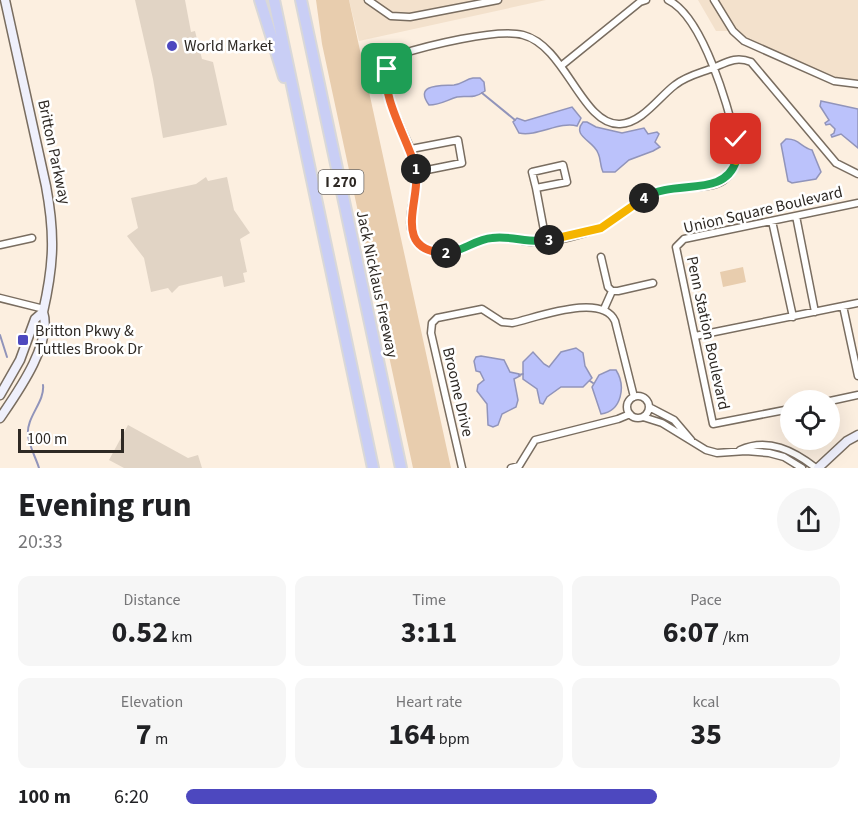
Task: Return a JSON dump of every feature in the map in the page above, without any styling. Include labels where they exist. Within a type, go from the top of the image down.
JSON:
[{"type":"highway","points":[[260,0],[302,132]]},
{"type":"highway","name":"I 270","points":[[274,0],[373,468]]},
{"type":"highway","name":"Jack Nicklaus Freeway","points":[[301,0],[401,468]]},
{"type":"main road","name":"Britton Parkway","points":[[0,418],[27,376],[38,351],[45,320],[43,310],[53,260],[52,214],[5,0]]},
{"type":"main road","name":"Britton Parkway","points":[[0,395],[20,360],[35,319],[43,310]]},
{"type":"main road","points":[[817,468],[847,441],[858,435]]},
{"type":"street","points":[[368,0],[391,16],[410,16],[498,0]]},
{"type":"street","points":[[561,66],[640,2],[646,0]]},
{"type":"street","points":[[668,0],[686,13],[696,28],[713,68],[738,148],[735,166],[730,174],[714,185],[675,187],[654,191],[601,228],[546,241],[487,238],[450,253],[436,252],[423,246],[414,235],[410,220],[417,172],[411,149],[388,94],[387,69],[398,55],[486,35],[512,33],[525,35],[541,44],[561,66],[597,116],[620,124],[636,118],[676,84],[691,76],[713,68],[736,58],[751,62],[837,163],[858,174]]},
{"type":"street","points":[[714,0],[733,31],[744,41],[834,81],[858,84]]},
{"type":"street","points":[[411,149],[458,140],[462,163],[417,172]]},
{"type":"street","points":[[536,188],[567,182],[563,165],[532,172],[546,241]]},
{"type":"street","name":"Union Square Boulevard","points":[[676,247],[684,239],[858,203]]},
{"type":"street","points":[[796,216],[815,312]]},
{"type":"street","points":[[772,221],[794,316]]},
{"type":"street","points":[[0,244],[32,238]]},
{"type":"street","name":"Penn Station Boulevard","points":[[676,247],[713,424],[780,411]]},
{"type":"street","points":[[601,257],[608,287],[612,291]]},
{"type":"street","points":[[612,291],[654,283]]},
{"type":"street","points":[[612,291],[604,309],[611,313],[615,321],[634,397]]},
{"type":"street","points":[[0,298],[43,310]]},
{"type":"street","points":[[695,336],[858,303]]},
{"type":"street","name":"Broome Drive","points":[[462,468],[431,333],[432,322],[437,318],[478,309],[482,309],[502,322],[512,323],[586,306],[604,309]]},
{"type":"street","points":[[843,306],[858,376]]},
{"type":"street","points":[[840,399],[858,395]]},
{"type":"street","points":[[634,397],[644,398],[649,407],[674,420],[692,441]]},
{"type":"street","points":[[634,397],[627,405],[630,414],[636,418],[643,417],[662,423],[706,450],[717,453],[776,455],[802,468]]},
{"type":"street","points":[[643,417],[649,407]]},
{"type":"street","points":[[511,468],[519,466],[535,440],[630,414]]},
{"type":"street","points":[[737,452],[748,447],[771,445],[793,452],[817,468]]},
{"type":"shaded area","points":[[316,0],[349,0],[451,468],[413,468],[322,44]]},
{"type":"shaded area","points":[[349,0],[546,0],[359,41]]},
{"type":"shaded area","points":[[698,0],[858,0],[858,84],[834,81],[756,47],[733,31],[716,31]]},
{"type":"shaded area","points":[[743,267],[746,282],[723,287],[720,272]]},
{"type":"water","points":[[480,78],[484,82],[485,91],[481,94],[457,97],[433,105],[429,105],[425,98],[427,89],[431,87],[457,84]]},
{"type":"water","points":[[821,101],[858,109],[858,148],[841,134],[832,137],[835,129],[825,123],[829,120],[820,106]]},
{"type":"water","points":[[572,107],[581,118],[577,126],[563,126],[526,134],[519,133],[513,122],[517,118],[525,121]]},
{"type":"water","points":[[583,122],[622,133],[644,128],[648,134],[657,132],[659,134],[655,142],[660,147],[629,160],[615,172],[603,172],[596,149],[581,135],[580,127]]},
{"type":"water","points":[[786,139],[794,140],[812,150],[821,172],[816,179],[792,183],[788,181],[781,144]]},
{"type":"water","points":[[576,348],[583,353],[585,366],[592,378],[583,387],[561,387],[547,397],[543,404],[540,403],[537,389],[523,379],[523,362],[533,352],[549,367],[561,352]]},
{"type":"water","points":[[476,357],[504,360],[510,372],[520,376],[514,379],[518,400],[516,407],[502,414],[498,425],[493,427],[488,425],[487,404],[477,391],[478,385],[484,380],[480,372],[476,371],[474,361]]},
{"type":"water","points":[[616,370],[619,376],[620,397],[614,408],[601,414],[592,387],[599,375]]},
{"type":"building","points":[[135,0],[185,0],[191,32],[195,31],[202,59],[213,62],[227,125],[163,138],[153,79]]},
{"type":"building","points":[[206,177],[208,181],[227,177],[234,210],[250,233],[240,239],[247,272],[243,273],[245,282],[224,287],[222,276],[179,286],[172,293],[168,288],[151,292],[144,258],[127,236],[138,228],[131,198],[196,184]]},
{"type":"building","points":[[128,425],[188,458],[198,455],[202,468],[124,468],[109,460]]},
{"type":"waterway","points":[[482,93],[515,120]]},
{"type":"waterway","points":[[0,335],[7,357]]},
{"type":"waterway","points":[[519,375],[523,374]]},
{"type":"waterway","points":[[39,468],[30,443],[28,428],[41,397],[43,385]]},
{"type":"place","name":"World Market","points":[[172,46]]},
{"type":"place","name":"Britton Pkwy & Tuttles Brook Dr","points":[[23,340]]},
{"type":"route","points":[[387,69],[388,94],[411,149],[417,172],[410,220],[411,228],[417,241],[436,252],[450,253],[487,238],[498,237],[537,242],[601,228],[654,191],[675,187],[714,185],[723,180],[730,174],[738,157],[736,139]]}]
